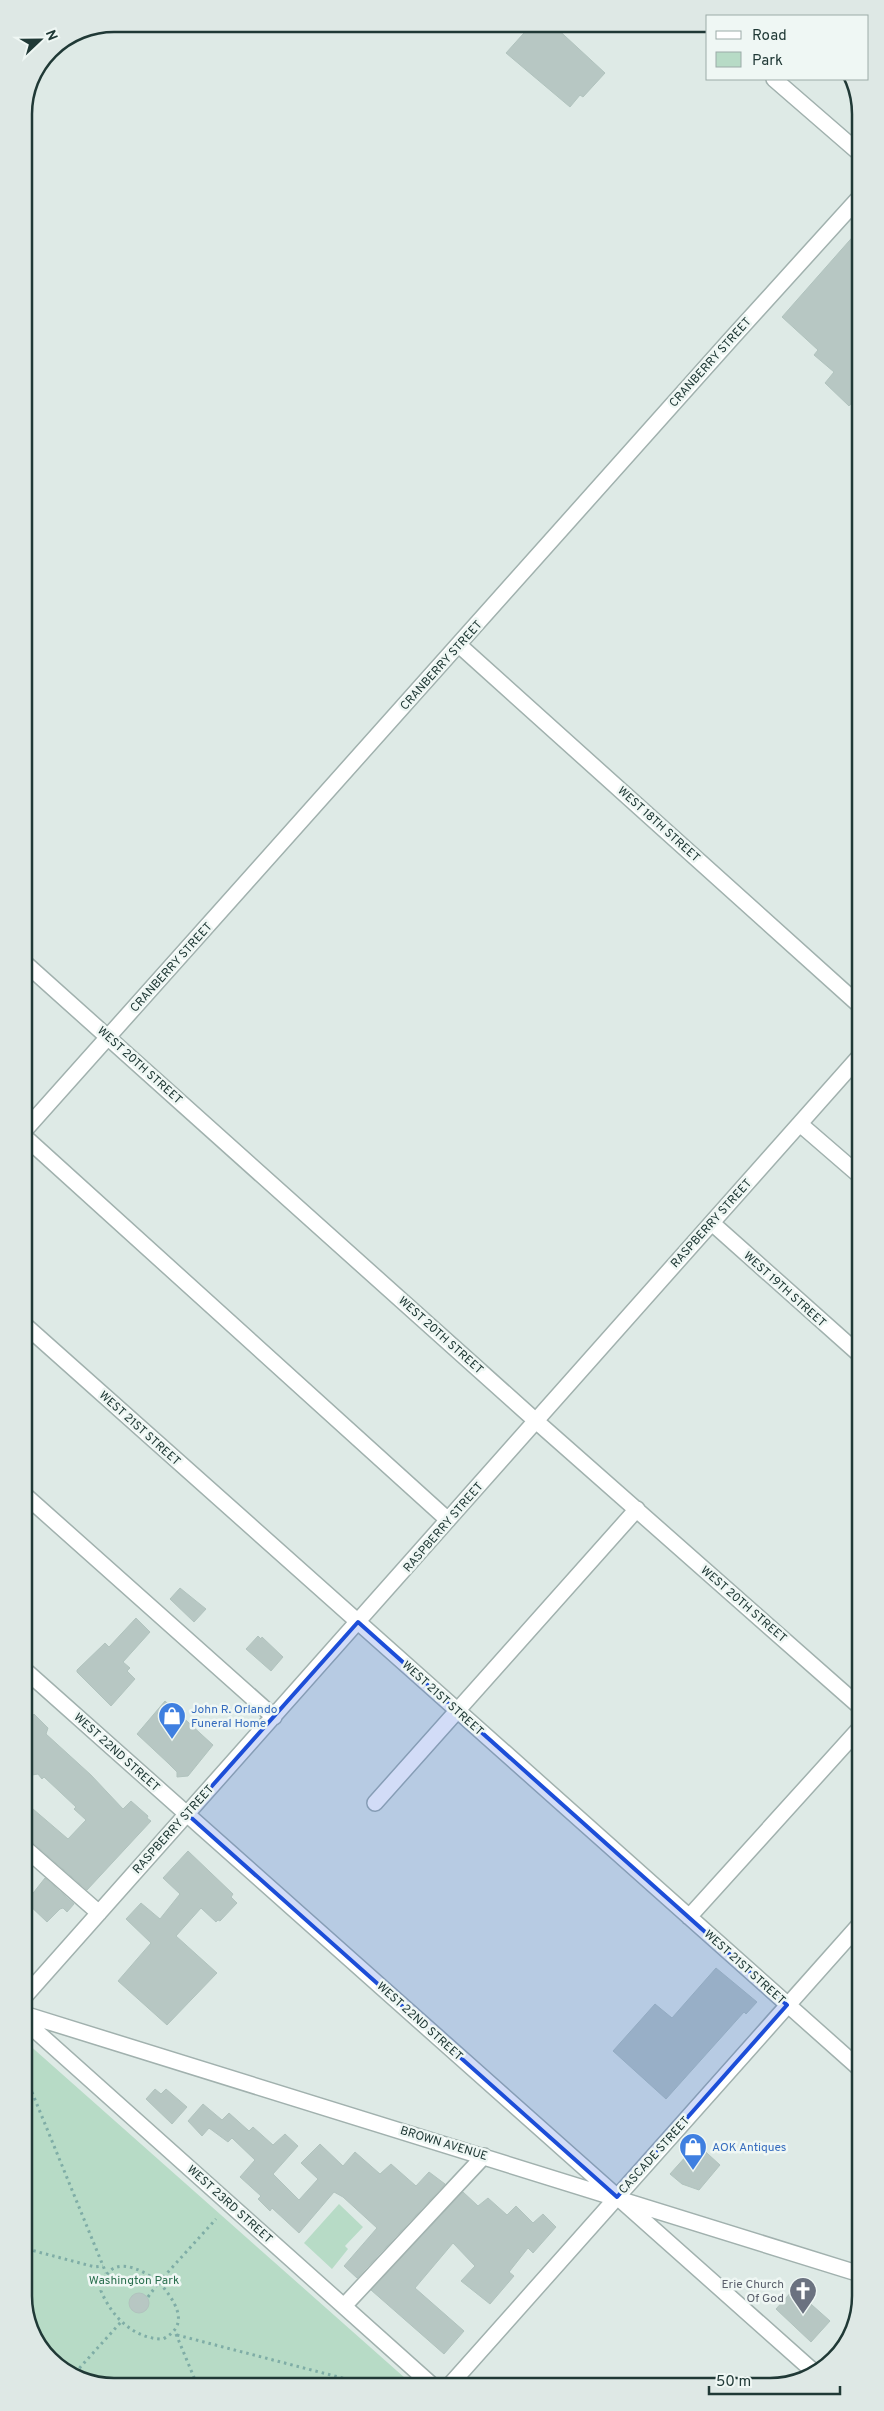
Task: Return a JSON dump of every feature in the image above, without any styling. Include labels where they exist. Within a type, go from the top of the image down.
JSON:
[{"type":"street","points":[[775,80],[852,147]]},
{"type":"street","name":"CRANBERRY STREET","points":[[33,1121],[852,206]]},
{"type":"street","name":"WEST 18TH STREET","points":[[459,645],[852,999]]},
{"type":"street","name":"WEST 20TH STREET","points":[[33,969],[536,1421],[852,1700]]},
{"type":"street","name":"RASPBERRY STREET","points":[[32,1987],[852,1065]]},
{"type":"street","points":[[800,1124],[852,1169]]},
{"type":"street","points":[[33,1144],[448,1520]]},
{"type":"street","name":"WEST 19TH STREET","points":[[712,1223],[852,1348]]},
{"type":"street","name":"WEST 21ST STREET","points":[[32,1332],[852,2062]]},
{"type":"street","points":[[32,1502],[274,1717]]},
{"type":"street","points":[[375,1803],[637,1509]]},
{"type":"street","name":"WEST 22ND STREET","points":[[32,1677],[809,2368]]},
{"type":"street","points":[[689,1917],[852,1737]]},
{"type":"street","points":[[32,1854],[99,1913]]},
{"type":"street","name":"CASCADE STREET","points":[[456,2378],[852,1933]]},
{"type":"street","name":"BROWN AVENUE","points":[[32,2017],[852,2271]]},
{"type":"street","name":"WEST 23RD STREET","points":[[32,2028],[424,2378]]},
{"type":"street","points":[[344,2306],[484,2156]]},
{"type":"path","points":[[32,2092],[106,2273]]},
{"type":"path","points":[[148,2296],[216,2219]]},
{"type":"path","points":[[32,2250],[95,2267],[103,2266]]},
{"type":"path","points":[[175,2330],[163,2339],[154,2339],[141,2335],[121,2322],[101,2291],[103,2277],[106,2273],[116,2267],[126,2266],[139,2269],[159,2282],[175,2304],[179,2314],[175,2330],[176,2335],[194,2378]]},
{"type":"path","points":[[79,2370],[121,2322]]},
{"type":"path","points":[[176,2335],[342,2378]]},
{"type":"highlighted area","points":[[358,1622],[787,2005],[617,2197],[187,1814]]},
{"type":"green space","name":"Washington Park","points":[[32,2048],[405,2378],[109,2378],[98,2377],[73,2368],[60,2358],[46,2342],[39,2328],[35,2318],[32,2297]]},
{"type":"green space","points":[[339,2204],[363,2227],[345,2246],[348,2249],[332,2269],[304,2243]]},
{"type":"building","points":[[524,33],[561,33],[605,73],[583,97],[580,95],[570,107],[506,53]]},
{"type":"building","points":[[852,238],[852,403],[849,406],[825,383],[834,372],[814,355],[818,350],[782,317]]},
{"type":"building","points":[[180,1588],[206,1609],[194,1622],[170,1599]]},
{"type":"building","points":[[136,1618],[150,1632],[123,1662],[130,1668],[127,1671],[135,1679],[111,1706],[77,1670],[105,1643],[109,1647]]},
{"type":"building","points":[[258,1636],[261,1639],[262,1637],[283,1657],[271,1671],[246,1649]]},
{"type":"building","points":[[165,1701],[213,1745],[188,1776],[177,1777],[177,1772],[137,1734]]},
{"type":"building","points":[[34,1714],[48,1728],[46,1734],[91,1775],[123,1809],[131,1801],[151,1821],[87,1890],[32,1842],[33,1809],[68,1839],[86,1820],[74,1809],[76,1807],[44,1777],[42,1779],[38,1774],[32,1775],[32,1716]]},
{"type":"building","points":[[188,1851],[233,1894],[231,1897],[237,1903],[220,1921],[216,1922],[201,1908],[176,1936],[217,1973],[167,2025],[118,1981],[151,1943],[126,1919],[141,1903],[160,1919],[180,1894],[163,1878]]},
{"type":"building","points":[[45,1878],[74,1904],[67,1912],[63,1908],[60,1909],[47,1922],[32,1908],[32,1894]]},
{"type":"building","points":[[716,1968],[757,2002],[746,2014],[744,2012],[666,2099],[613,2051],[655,2004],[672,2018]]},
{"type":"building","points":[[155,2089],[161,2094],[166,2089],[187,2107],[172,2124],[146,2099]]},
{"type":"building","points":[[203,2104],[222,2120],[229,2113],[249,2131],[253,2127],[273,2145],[285,2134],[298,2146],[273,2174],[299,2200],[318,2179],[301,2163],[320,2144],[343,2166],[355,2152],[380,2174],[391,2164],[416,2186],[429,2172],[445,2184],[357,2278],[344,2266],[377,2228],[343,2197],[334,2192],[299,2233],[272,2208],[270,2211],[258,2199],[261,2196],[240,2177],[255,2160],[232,2138],[228,2142],[209,2128],[202,2136],[188,2121]]},
{"type":"building","points":[[697,2144],[720,2165],[699,2190],[682,2184],[670,2174]]},
{"type":"building","points":[[463,2192],[478,2206],[488,2198],[507,2215],[516,2206],[533,2223],[543,2214],[556,2227],[533,2253],[528,2248],[509,2272],[514,2276],[490,2304],[461,2281],[475,2266],[453,2243],[415,2288],[464,2331],[444,2354],[371,2290]]},
{"type":"building","name":"Erie Church Of God","points":[[794,2289],[830,2321],[811,2342],[776,2309]]},
{"type":"building","points":[[139,2293],[146,2296],[149,2303],[146,2310],[139,2313],[132,2310],[129,2303],[132,2296]]},
{"type":"place","name":"John R. Orlando Funeral Home","points":[[172,1740]]},
{"type":"place","name":"AOK Antiques","points":[[693,2171]]},
{"type":"place","name":"Erie Church Of God","points":[[803,2315]]}]
